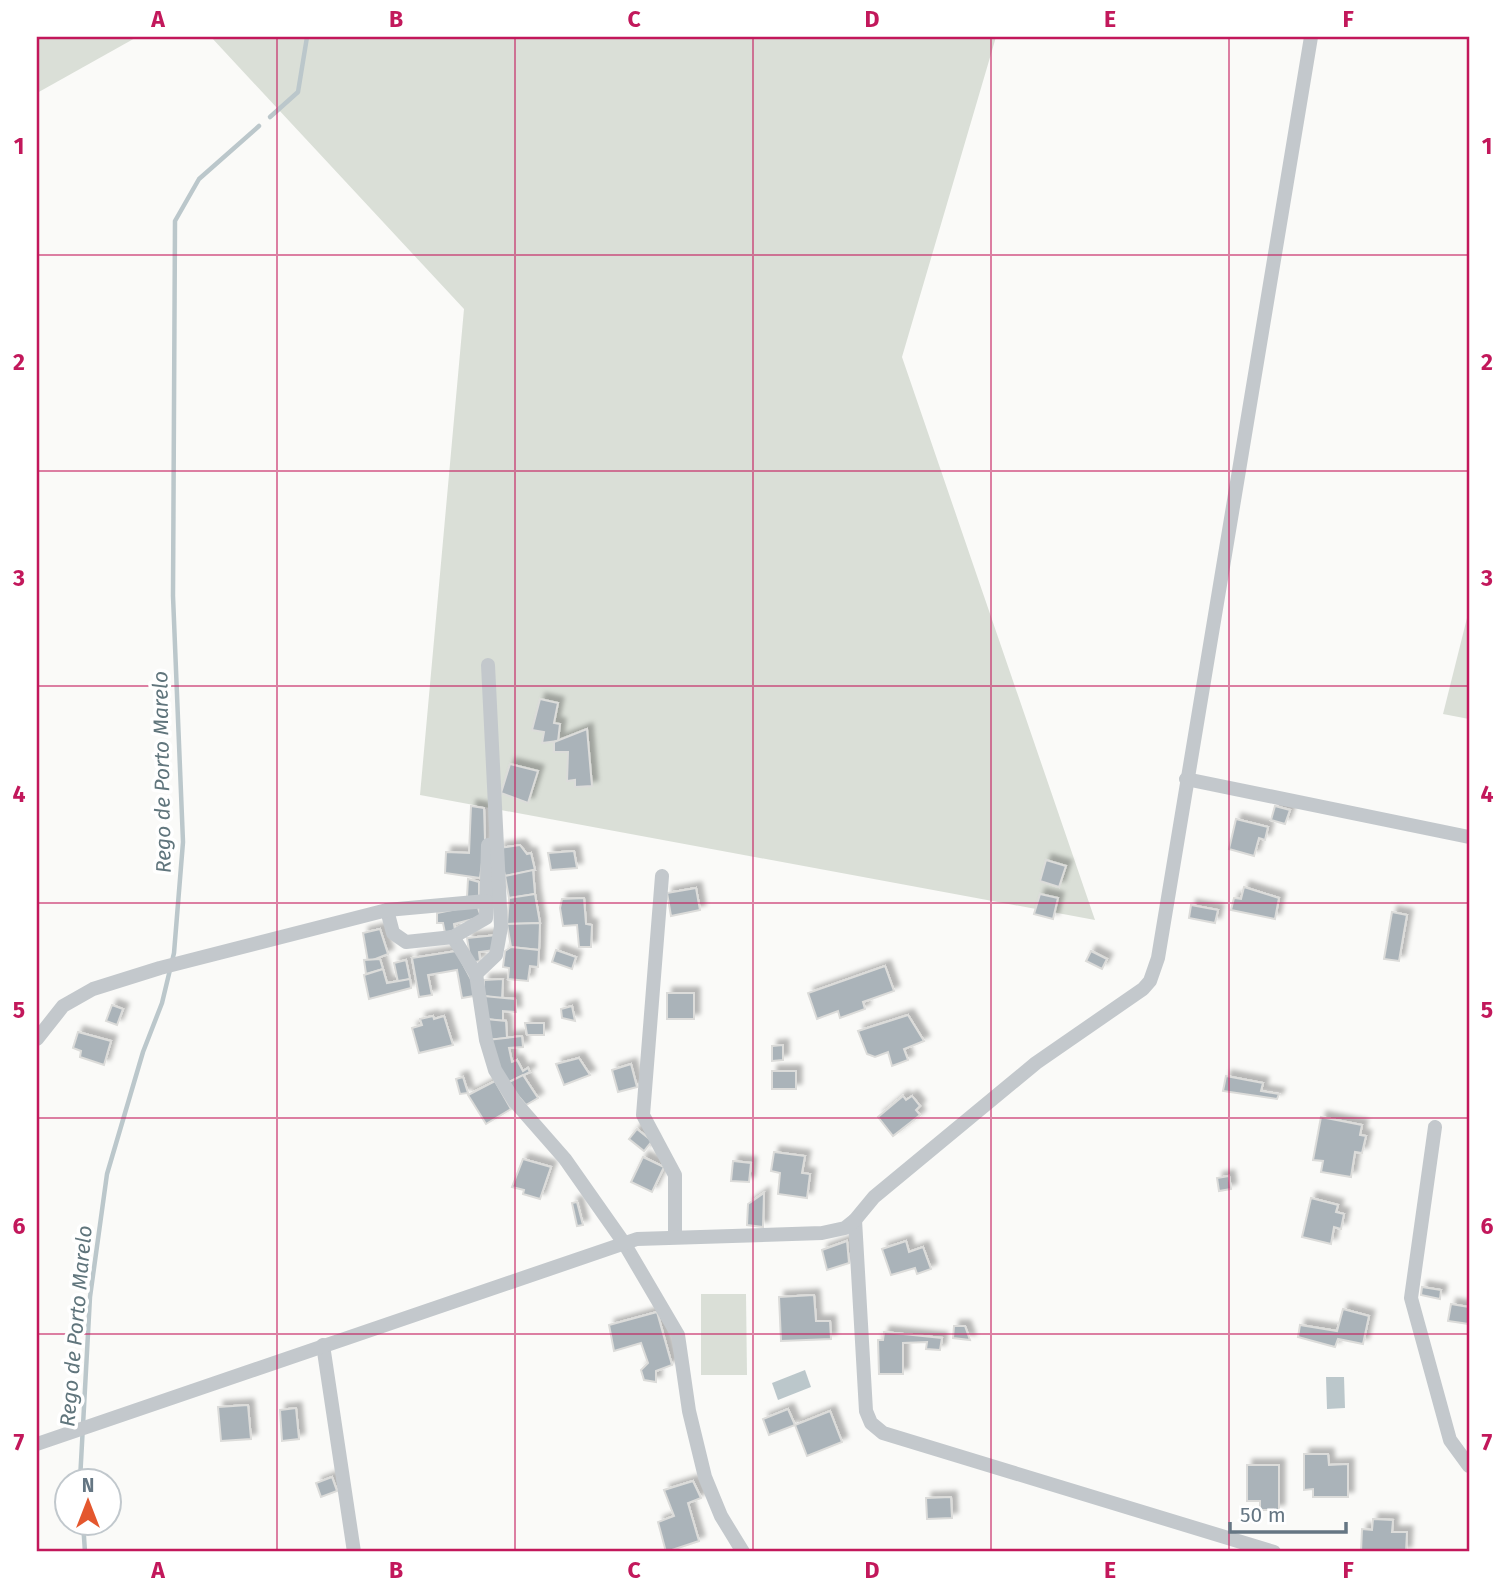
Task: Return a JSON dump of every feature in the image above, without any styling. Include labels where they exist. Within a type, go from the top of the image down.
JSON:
[{"type":"street","points":[[37,1444],[624,1243],[648,1237],[822,1233],[845,1228],[874,1197],[1036,1063],[1133,999],[1150,981],[1158,958],[1311,37]]},
{"type":"street","points":[[476,974],[496,954],[501,927],[488,665]]},
{"type":"street","points":[[1186,779],[1469,837]]},
{"type":"street","points":[[387,910],[393,933],[406,942],[453,937],[486,918],[489,818],[493,803]]},
{"type":"street","points":[[662,876],[643,1115],[675,1175],[675,1237]]},
{"type":"street","points":[[37,1039],[63,1006],[93,989],[160,968],[387,910],[486,901]]},
{"type":"street","points":[[453,937],[476,974],[486,1040],[495,1070],[515,1102],[565,1159],[624,1243],[678,1335],[689,1411],[705,1476],[721,1516],[743,1552]]},
{"type":"street","points":[[1435,1127],[1412,1298],[1450,1440],[1469,1466]]},
{"type":"street","points":[[855,1220],[866,1411],[871,1423],[883,1433],[1273,1552]]},
{"type":"street","points":[[323,1345],[354,1552]]},
{"type":"shaded area","points":[[37,37],[137,37],[37,93]]},
{"type":"shaded area","points":[[211,37],[996,37],[902,357],[1095,920],[420,795],[464,309]]},
{"type":"shaded area","points":[[1469,610],[1469,719],[1443,714]]},
{"type":"shaded area","points":[[701,1294],[746,1294],[747,1375],[701,1375]]},
{"type":"shaded area","points":[[805,1370],[811,1387],[778,1400],[772,1383]]},
{"type":"shaded area","points":[[1326,1377],[1344,1377],[1345,1408],[1327,1409]]},
{"type":"building","points":[[540,699],[558,703],[554,723],[560,724],[558,741],[542,743],[544,732],[532,730]]},
{"type":"building","points":[[587,729],[592,786],[575,787],[575,780],[567,781],[568,752],[554,752],[554,742]]},
{"type":"building","points":[[510,764],[538,771],[528,803],[501,793]]},
{"type":"building","points":[[471,806],[484,808],[485,840],[480,878],[445,873],[446,852],[469,853]]},
{"type":"building","points":[[1275,806],[1290,810],[1285,824],[1271,820]]},
{"type":"building","points":[[1236,819],[1268,827],[1265,840],[1259,838],[1254,856],[1229,849]]},
{"type":"building","points":[[520,845],[527,854],[531,853],[535,870],[505,876],[499,848]]},
{"type":"building","points":[[574,851],[577,868],[551,870],[548,853]]},
{"type":"building","points":[[1046,860],[1066,866],[1059,887],[1040,881]]},
{"type":"building","points":[[533,870],[535,894],[509,898],[505,876]]},
{"type":"building","points":[[468,879],[479,882],[479,899],[467,897]]},
{"type":"building","points":[[1244,887],[1279,898],[1275,919],[1231,910],[1234,898],[1241,899]]},
{"type":"building","points":[[696,888],[700,910],[671,916],[667,893]]},
{"type":"building","points":[[535,894],[540,923],[507,924],[509,898]]},
{"type":"building","points":[[1040,894],[1058,898],[1053,919],[1034,914]]},
{"type":"building","points":[[584,898],[586,924],[592,925],[591,947],[579,947],[577,925],[563,926],[560,908],[562,899]]},
{"type":"building","points":[[477,905],[481,917],[454,924],[455,930],[445,933],[443,923],[437,923],[437,913]]},
{"type":"building","points":[[1191,905],[1218,910],[1215,923],[1189,918]]},
{"type":"building","points":[[1392,912],[1407,915],[1399,961],[1384,959]]},
{"type":"building","points":[[540,923],[539,950],[511,947],[507,924]]},
{"type":"building","points":[[380,929],[388,954],[368,962],[363,933]]},
{"type":"building","points":[[497,935],[495,950],[479,952],[480,961],[471,963],[467,938]]},
{"type":"building","points":[[511,947],[539,950],[538,967],[530,966],[528,981],[508,979],[509,968],[503,967],[505,951]]},
{"type":"building","points":[[556,950],[576,957],[572,969],[552,962]]},
{"type":"building","points":[[456,951],[473,983],[474,996],[462,998],[457,970],[428,975],[432,995],[419,997],[412,958]]},
{"type":"building","points":[[1091,951],[1107,959],[1102,969],[1086,961]]},
{"type":"building","points":[[380,959],[383,969],[366,974],[364,960]]},
{"type":"building","points":[[406,960],[410,979],[398,982],[394,963]]},
{"type":"building","points":[[885,966],[894,991],[863,1002],[865,1009],[840,1018],[838,1011],[817,1019],[808,993]]},
{"type":"building","points":[[383,969],[387,983],[410,979],[411,988],[369,999],[364,975]]},
{"type":"building","points":[[503,979],[502,999],[484,996],[484,980]]},
{"type":"building","points":[[667,993],[694,993],[694,1019],[667,1019]]},
{"type":"building","points":[[484,996],[515,999],[516,1012],[503,1011],[503,1021],[486,1019]]},
{"type":"building","points":[[112,1005],[123,1009],[117,1025],[106,1021]]},
{"type":"building","points":[[572,1006],[575,1021],[562,1018],[561,1009]]},
{"type":"building","points":[[908,1015],[924,1041],[904,1049],[908,1060],[892,1066],[888,1052],[875,1057],[867,1054],[858,1031]]},
{"type":"building","points":[[433,1016],[434,1019],[444,1016],[453,1045],[419,1053],[412,1028],[422,1025],[420,1019]]},
{"type":"building","points":[[486,1019],[506,1021],[507,1038],[487,1040]]},
{"type":"building","points":[[525,1023],[544,1023],[544,1035],[527,1035]]},
{"type":"building","points":[[78,1032],[111,1041],[104,1065],[80,1057],[81,1051],[73,1048]]},
{"type":"building","points":[[522,1036],[523,1047],[509,1048],[512,1062],[517,1060],[523,1071],[528,1068],[530,1072],[507,1083],[487,1040]]},
{"type":"building","points":[[783,1045],[783,1060],[772,1061],[772,1046]]},
{"type":"building","points":[[579,1058],[590,1075],[564,1085],[556,1064]]},
{"type":"building","points":[[631,1064],[637,1087],[618,1092],[612,1070]]},
{"type":"building","points":[[772,1071],[796,1071],[796,1089],[772,1089]]},
{"type":"building","points":[[523,1075],[538,1098],[526,1105],[507,1083]]},
{"type":"building","points":[[1226,1076],[1263,1083],[1261,1091],[1279,1094],[1277,1099],[1223,1091]]},
{"type":"building","points":[[463,1077],[468,1093],[460,1094],[456,1079]]},
{"type":"building","points":[[495,1081],[511,1109],[486,1124],[468,1095]]},
{"type":"building","points":[[903,1096],[906,1100],[912,1096],[920,1106],[916,1110],[920,1115],[893,1136],[878,1117]]},
{"type":"building","points":[[1321,1117],[1362,1125],[1360,1135],[1366,1136],[1362,1153],[1355,1152],[1351,1177],[1321,1172],[1323,1161],[1313,1160]]},
{"type":"building","points":[[637,1129],[652,1141],[644,1151],[629,1139]]},
{"type":"building","points":[[774,1152],[805,1156],[802,1173],[810,1174],[807,1198],[778,1194],[780,1173],[771,1171]]},
{"type":"building","points":[[643,1157],[664,1167],[652,1192],[631,1182]]},
{"type":"building","points":[[523,1159],[551,1167],[540,1199],[523,1194],[524,1190],[512,1187]]},
{"type":"building","points":[[733,1161],[751,1163],[749,1182],[731,1181]]},
{"type":"building","points":[[1229,1176],[1231,1189],[1219,1191],[1217,1178]]},
{"type":"building","points":[[764,1193],[763,1227],[747,1225],[748,1204]]},
{"type":"building","points":[[1311,1198],[1338,1205],[1336,1212],[1344,1214],[1341,1229],[1334,1227],[1331,1244],[1302,1237]]},
{"type":"building","points":[[577,1202],[583,1225],[577,1226],[572,1203]]},
{"type":"building","points":[[847,1241],[849,1263],[827,1270],[822,1250]]},
{"type":"building","points":[[906,1241],[909,1252],[923,1247],[931,1269],[917,1274],[915,1268],[891,1275],[882,1249]]},
{"type":"building","points":[[1422,1287],[1441,1290],[1440,1299],[1421,1295]]},
{"type":"building","points":[[814,1295],[816,1321],[830,1321],[831,1339],[781,1341],[779,1297]]},
{"type":"building","points":[[1451,1304],[1469,1307],[1469,1324],[1448,1321]]},
{"type":"building","points":[[1343,1309],[1369,1316],[1363,1344],[1338,1339],[1335,1347],[1298,1337],[1300,1325],[1337,1331]]},
{"type":"building","points":[[657,1312],[672,1365],[656,1371],[656,1382],[644,1380],[641,1370],[648,1363],[641,1343],[614,1351],[609,1325]]},
{"type":"building","points":[[954,1326],[965,1326],[970,1340],[953,1338]]},
{"type":"building","points":[[884,1332],[942,1338],[940,1350],[926,1349],[927,1342],[903,1343],[903,1374],[879,1374],[878,1340],[883,1340]]},
{"type":"building","points":[[248,1405],[251,1439],[221,1441],[218,1407]]},
{"type":"building","points":[[296,1408],[299,1439],[282,1441],[280,1410]]},
{"type":"building","points":[[788,1409],[795,1425],[769,1435],[763,1419]]},
{"type":"building","points":[[830,1411],[842,1442],[807,1456],[795,1425]]},
{"type":"building","points":[[1304,1454],[1328,1454],[1329,1465],[1348,1464],[1348,1497],[1313,1497],[1313,1489],[1304,1490]]},
{"type":"building","points":[[1247,1465],[1279,1465],[1279,1510],[1260,1510],[1260,1501],[1247,1501]]},
{"type":"building","points":[[332,1477],[337,1491],[321,1497],[316,1483]]},
{"type":"building","points":[[693,1481],[701,1498],[688,1503],[699,1541],[666,1552],[658,1522],[674,1516],[664,1490]]},
{"type":"building","points":[[951,1497],[952,1518],[927,1519],[926,1498]]},
{"type":"building","points":[[1373,1519],[1393,1520],[1392,1532],[1407,1532],[1406,1552],[1361,1552],[1362,1529],[1372,1530]]},
{"type":"waterway","name":"Rego de Porto Marelo","points":[[270,117],[298,92],[307,37]]},
{"type":"waterway","name":"Rego de Porto Marelo","points":[[81,1466],[90,1297],[107,1174],[143,1052],[162,1003],[174,953],[183,842],[173,596],[175,221],[199,179],[259,126]]},
{"type":"waterway","name":"Rego de Porto Marelo","points":[[84,1536],[85,1552]]}]
